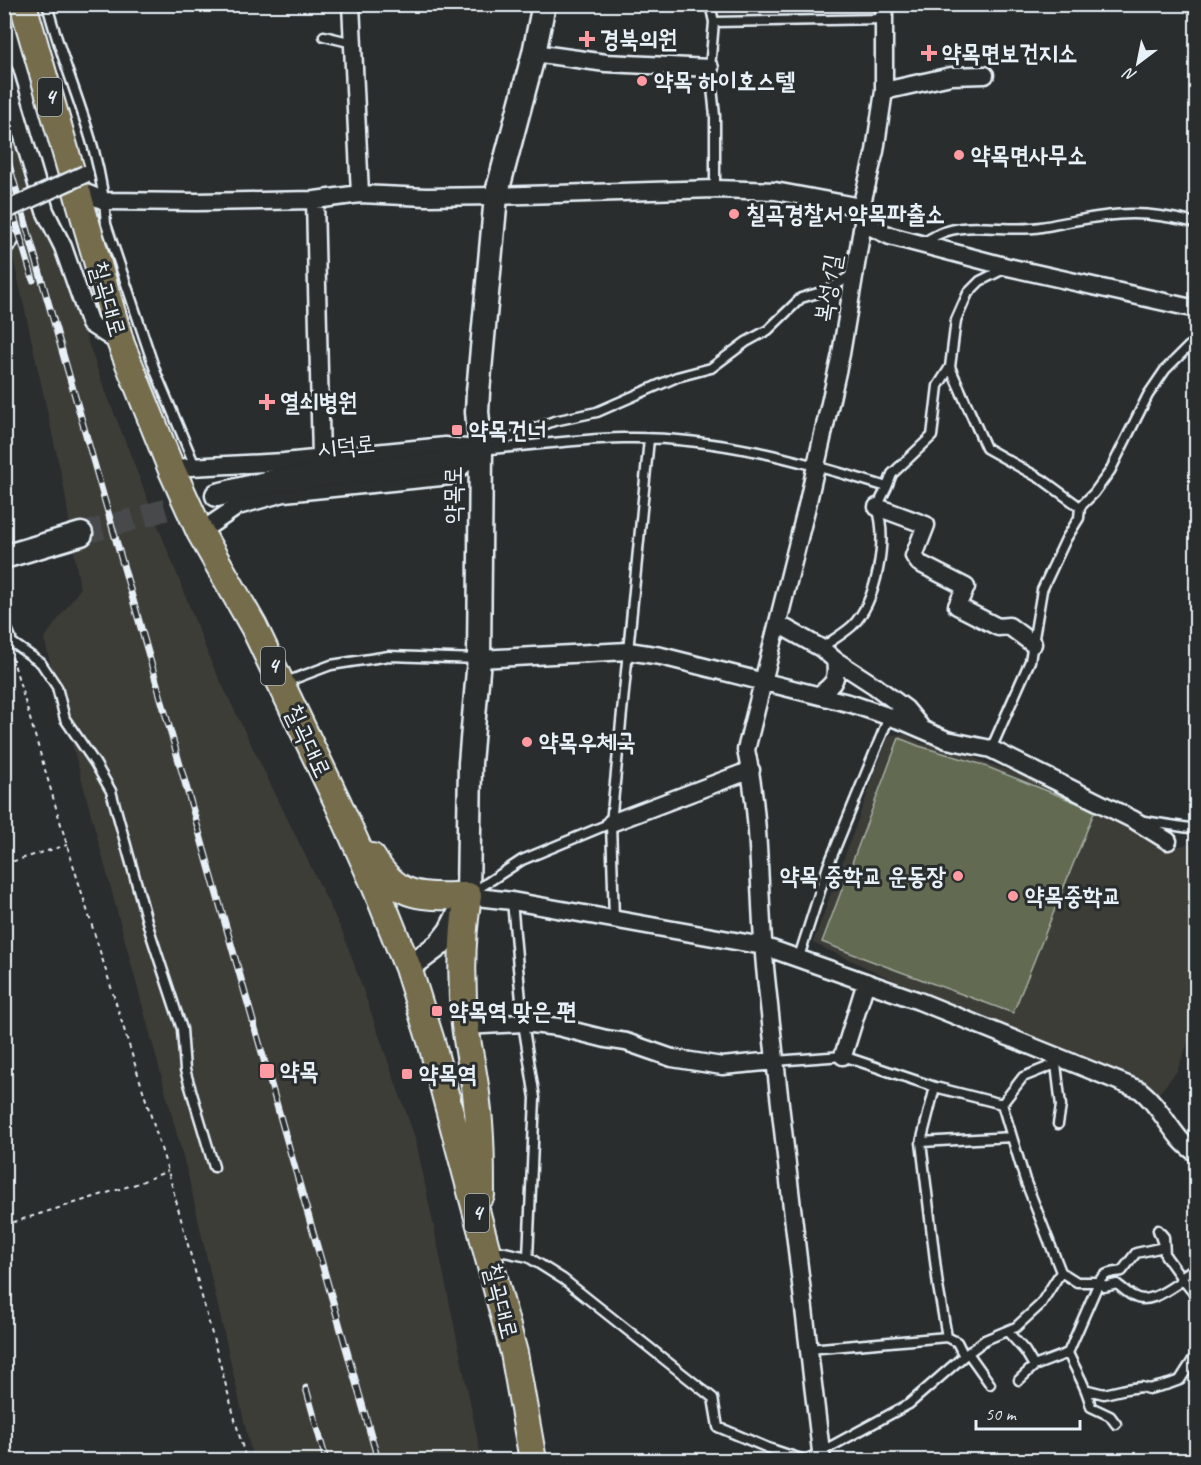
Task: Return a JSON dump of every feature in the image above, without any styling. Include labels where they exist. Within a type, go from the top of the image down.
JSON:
[{"type":"main road","name":"칠곡대로","points":[[23,4],[81,182],[121,345],[183,467],[200,532],[254,627],[338,803],[408,968],[431,1041],[514,1353],[533,1461]]},
{"type":"main road","points":[[338,803],[391,883],[406,892],[427,896],[468,896],[463,924],[465,1026],[478,1113],[484,1237]]},
{"type":"street","points":[[351,4],[360,194]]},
{"type":"street","name":"약목로","points":[[408,968],[439,945],[450,931],[468,896],[470,763],[479,659],[481,450],[477,412],[478,392],[496,196],[534,53],[544,4]]},
{"type":"street","name":"복성1길","points":[[813,1459],[809,1349],[763,946],[759,860],[747,750],[807,506],[841,354],[884,90],[884,12]]},
{"type":"street","points":[[534,53],[606,63],[710,68]]},
{"type":"street","points":[[4,72],[45,211],[63,247],[90,324],[121,345]]},
{"type":"street","points":[[884,90],[951,76],[985,75]]},
{"type":"street","points":[[4,211],[81,182],[105,201],[315,200],[360,194],[426,197],[715,189],[774,191],[862,215],[890,236],[1008,267],[1197,309]]},
{"type":"street","points":[[315,200],[321,459]]},
{"type":"street","points":[[183,467],[321,459],[446,446],[481,450]]},
{"type":"street","points":[[200,532],[238,506],[284,493],[451,476],[481,450]]},
{"type":"street","name":"시덕로","points":[[217,495],[278,480],[445,463],[481,450]]},
{"type":"street","points":[[877,507],[926,525],[914,556],[920,563],[966,587],[957,606],[998,627],[1009,626],[1033,644]]},
{"type":"street","points":[[4,557],[81,534]]},
{"type":"street","points":[[778,624],[821,648],[906,709],[925,731]]},
{"type":"street","points":[[479,659],[628,651],[661,656],[819,695],[905,722],[947,740],[991,749],[1134,820],[1168,841]]},
{"type":"street","points":[[819,695],[832,685],[837,673],[835,660]]},
{"type":"street","points":[[611,823],[750,770]]},
{"type":"street","points":[[468,896],[763,946],[866,982],[966,1019],[1060,1062],[1140,1090],[1153,1100],[1163,1117],[1189,1148],[1197,1153]]},
{"type":"street","points":[[843,1056],[866,982]]},
{"type":"street","points":[[465,1026],[523,1023],[558,1027],[626,1042],[672,1058],[722,1066],[775,1061]]},
{"type":"lane","points":[[47,4],[93,142],[105,201],[106,224],[156,374],[183,467]]},
{"type":"lane","points":[[710,4],[714,22],[710,68],[715,116],[715,189]]},
{"type":"lane","points":[[714,22],[884,12]]},
{"type":"lane","points":[[324,36],[353,43]]},
{"type":"lane","points":[[922,244],[940,233],[959,230],[985,227],[1015,229],[1041,227],[1111,215],[1134,214],[1175,218],[1197,223]]},
{"type":"lane","points":[[821,648],[853,625],[870,596],[880,561],[882,537],[882,520],[877,507],[892,474],[932,436],[938,386],[950,367],[956,320],[968,293],[980,281],[1008,267]]},
{"type":"lane","points":[[481,450],[554,421],[597,412],[677,377],[711,368],[746,342],[768,330],[801,298],[828,290],[856,273]]},
{"type":"lane","points":[[991,749],[1030,660],[1042,590],[1079,518],[1080,507],[1110,471],[1133,422],[1165,370],[1197,339]]},
{"type":"lane","points":[[950,367],[986,448],[1043,480],[1080,507]]},
{"type":"lane","points":[[481,450],[622,438],[735,446],[815,465],[887,487]]},
{"type":"lane","points":[[614,919],[611,823],[649,439]]},
{"type":"lane","points":[[6,635],[41,663],[57,687],[65,719],[111,790],[150,932],[182,1029],[185,1070],[214,1167]]},
{"type":"lane","points":[[281,684],[331,665],[389,656],[479,659]]},
{"type":"lane","points":[[798,960],[828,866],[889,717]]},
{"type":"lane","points":[[1134,820],[1197,829]]},
{"type":"lane","points":[[468,896],[522,860],[611,823]]},
{"type":"lane","points":[[512,902],[523,1023],[535,1098],[528,1257]]},
{"type":"lane","points":[[775,1061],[843,1056],[935,1087],[1002,1104]]},
{"type":"lane","points":[[1002,1104],[1023,1077],[1060,1062],[1061,1106],[1058,1124]]},
{"type":"lane","points":[[935,1087],[921,1142],[938,1286],[947,1337]]},
{"type":"lane","points":[[1002,1104],[1025,1180],[1061,1272],[1077,1282],[1099,1282],[1104,1287],[1117,1284],[1133,1296],[1150,1298],[1161,1294],[1197,1267]]},
{"type":"lane","points":[[921,1142],[1012,1137]]},
{"type":"lane","points":[[1019,1380],[1034,1366],[1068,1353],[1102,1275],[1122,1271],[1136,1253],[1164,1247],[1158,1230],[1164,1237],[1165,1255],[1197,1296]]},
{"type":"lane","points":[[484,1237],[528,1257],[563,1279],[713,1398],[718,1427],[768,1448],[813,1459],[909,1404],[985,1340],[1008,1332],[1040,1305],[1061,1272]]},
{"type":"lane","points":[[1008,1332],[1025,1351],[1034,1366]]},
{"type":"lane","points":[[809,1349],[947,1337],[957,1342],[990,1384]]},
{"type":"lane","points":[[1068,1353],[1088,1390],[1091,1407],[1110,1416],[1116,1424]]},
{"type":"lane","points":[[1088,1390],[1104,1394],[1141,1387],[1149,1389],[1169,1384],[1180,1380],[1197,1355]]},
{"type":"path","points":[[6,635],[67,845],[168,1171],[246,1461]]},
{"type":"path","points":[[4,864],[67,845]]},
{"type":"path","points":[[4,1225],[136,1184],[168,1171]]},
{"type":"shaded area","points":[[4,99],[102,382],[211,662],[343,933],[416,1141],[482,1460],[253,1460],[188,1175],[44,639],[80,589],[64,487],[5,220]]},
{"type":"shaded area","name":"약목중학교","points":[[905,734],[920,743],[950,749],[1068,793],[1170,848],[1189,844],[1196,847],[1196,1022],[1177,1071],[1159,1093],[966,1013],[813,943],[889,735]]},
{"type":"green space","name":"약목 중학교 운동장","points":[[899,738],[980,764],[1095,810],[1013,1013],[822,942]]},
{"type":"tunnel","points":[[81,534],[217,495]]},
{"type":"railway","points":[[4,147],[378,1460]]},
{"type":"railway","points":[[4,182],[33,280]]},
{"type":"railway","points":[[306,1388],[326,1460]]},
{"type":"place","name":"경북의원","points":[[587,39]]},
{"type":"place","name":"약목면보건지소","points":[[929,53]]},
{"type":"place","name":"약목 하이호스텔","points":[[642,81]]},
{"type":"place","name":"약목면사무소","points":[[959,155]]},
{"type":"place","name":"칠곡경찰서 약목파출소","points":[[734,214]]},
{"type":"place","name":"열쇠병원","points":[[267,402]]},
{"type":"place","name":"약목건너","points":[[457,430]]},
{"type":"place","name":"약목우체국","points":[[527,742]]},
{"type":"place","name":"약목 중학교 운동장","points":[[958,876]]},
{"type":"place","name":"약목중학교","points":[[1013,896]]},
{"type":"place","name":"약목역 맞은 편","points":[[437,1011]]},
{"type":"place","name":"약목","points":[[267,1071]]},
{"type":"place","name":"약목역","points":[[407,1074]]}]
